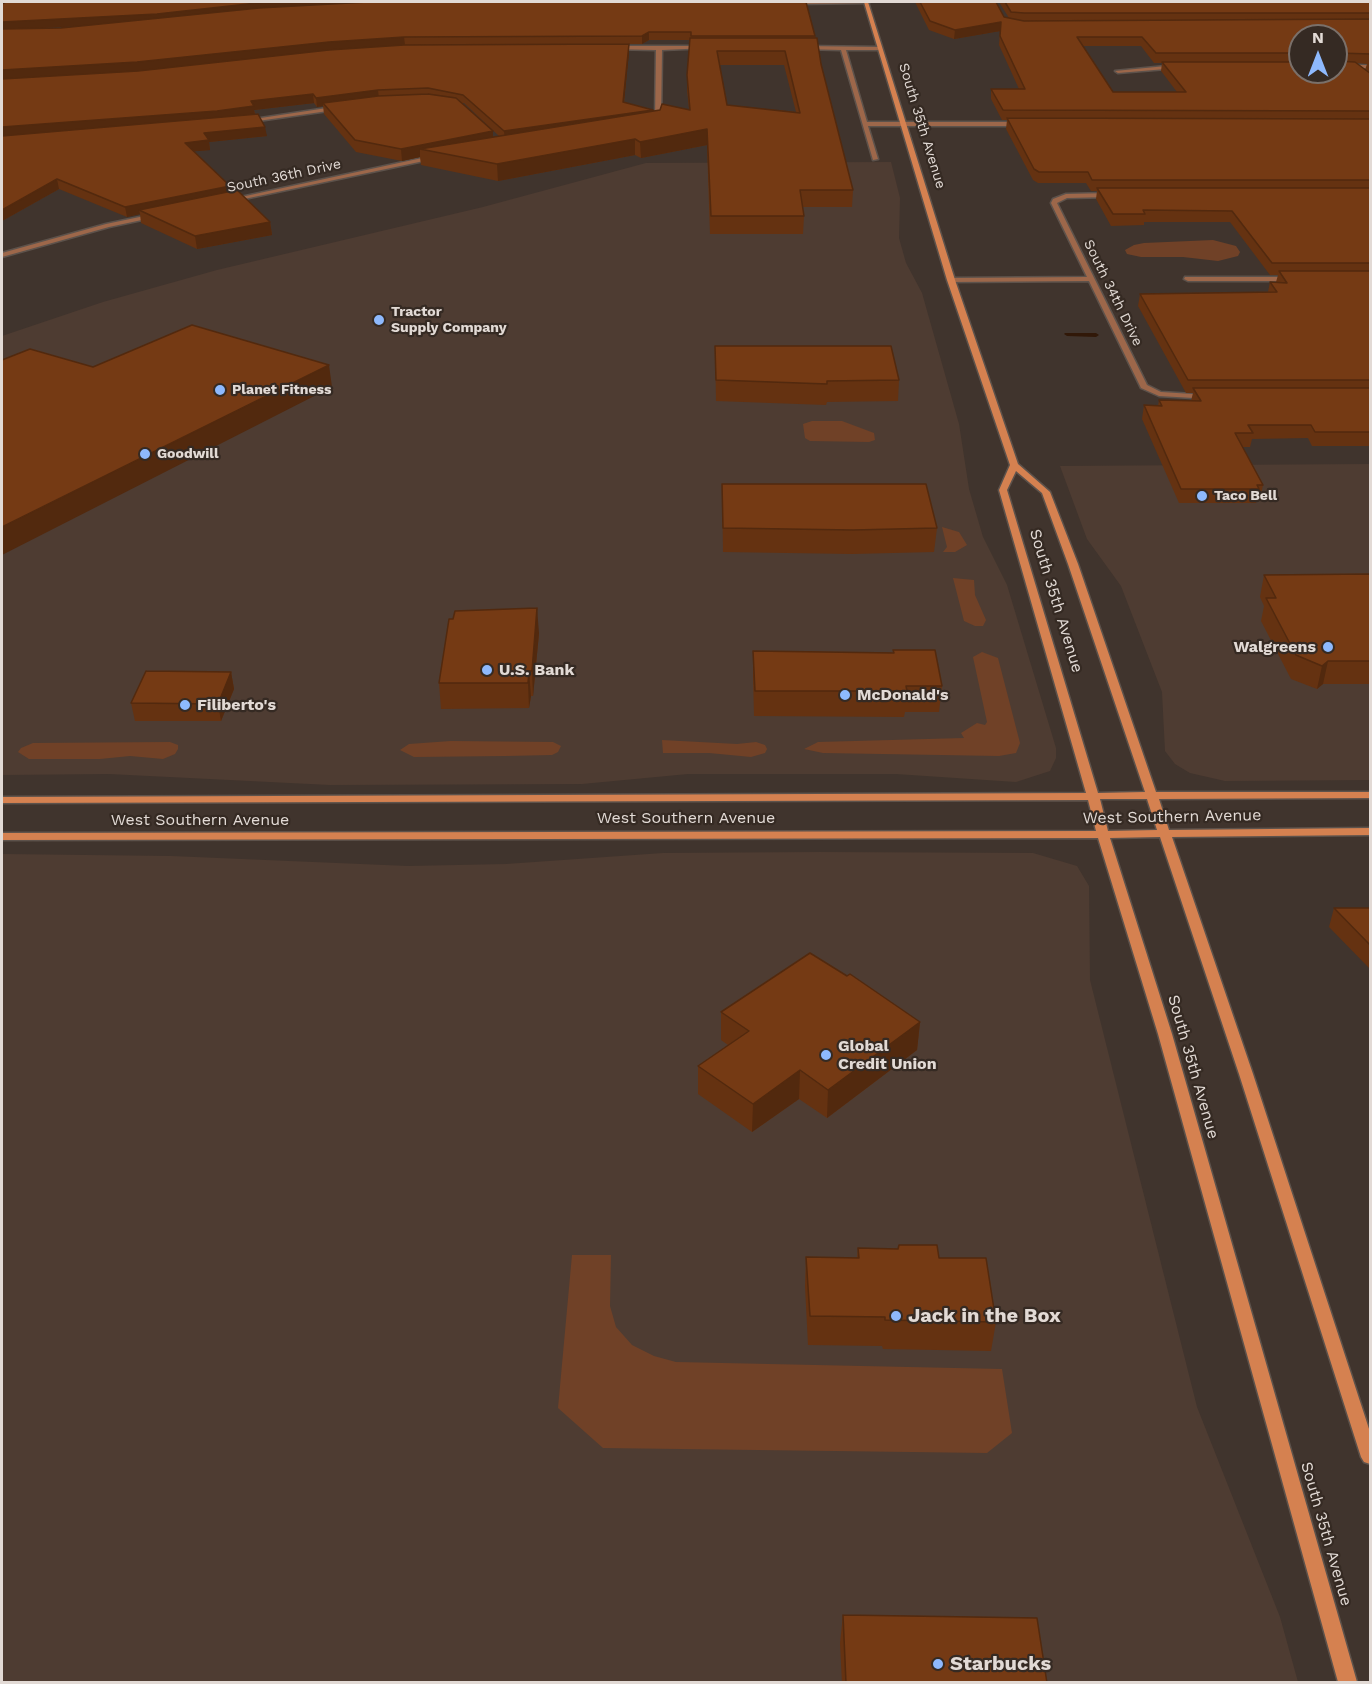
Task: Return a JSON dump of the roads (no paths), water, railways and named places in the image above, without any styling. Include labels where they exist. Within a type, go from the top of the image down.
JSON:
[{"type":"main road","name":"South 35th Avenue","points":[[866,2],[878,48],[951,280],[1014,465],[1046,492],[1099,636],[1371,1456]]},
{"type":"main road","name":"South 35th Avenue","points":[[1014,465],[1003,490],[1103,835],[1165,1034],[1348,1683]]},
{"type":"main road","name":"West Southern Avenue","points":[[2,800],[1371,795]]},
{"type":"main road","name":"West Southern Avenue","points":[[2,837],[1103,835],[1371,831]]},
{"type":"street","points":[[778,3],[866,2]]},
{"type":"street","points":[[599,48],[717,48]]},
{"type":"street","points":[[647,123],[658,122],[659,48]]},
{"type":"street","points":[[797,48],[878,48]]},
{"type":"street","points":[[843,48],[875,159]]},
{"type":"street","points":[[1118,71],[1185,67]]},
{"type":"street","points":[[1348,67],[1371,67]]},
{"type":"street","points":[[1355,67],[1363,74]]},
{"type":"street","points":[[237,122],[346,108]]},
{"type":"street","points":[[865,124],[1028,124]]},
{"type":"street","name":"South 36th Drive","points":[[222,201],[446,155]]},
{"type":"street","name":"South 34th Drive","points":[[1123,195],[1076,195],[1059,198],[1054,203],[1144,386],[1159,394],[1216,397]]},
{"type":"street","points":[[2,255],[108,225],[165,213]]},
{"type":"street","points":[[951,280],[1090,279]]},
{"type":"street","points":[[1188,279],[1302,279]]},
{"type":"waterway","points":[[1067,334],[1096,335]]},
{"type":"place","name":"Tractor Supply Company","points":[[379,320]]},
{"type":"place","name":"Planet Fitness","points":[[220,390]]},
{"type":"place","name":"Goodwill","points":[[145,454]]},
{"type":"place","name":"Taco Bell","points":[[1202,496]]},
{"type":"place","name":"Walgreens","points":[[1328,647]]},
{"type":"place","name":"U.S. Bank","points":[[487,670]]},
{"type":"place","name":"McDonald's","points":[[845,695]]},
{"type":"place","name":"Filiberto's","points":[[185,705]]},
{"type":"place","name":"Global Credit Union","points":[[826,1055]]},
{"type":"place","name":"Jack in the Box","points":[[896,1316]]},
{"type":"place","name":"Starbucks","points":[[938,1664]]}]
